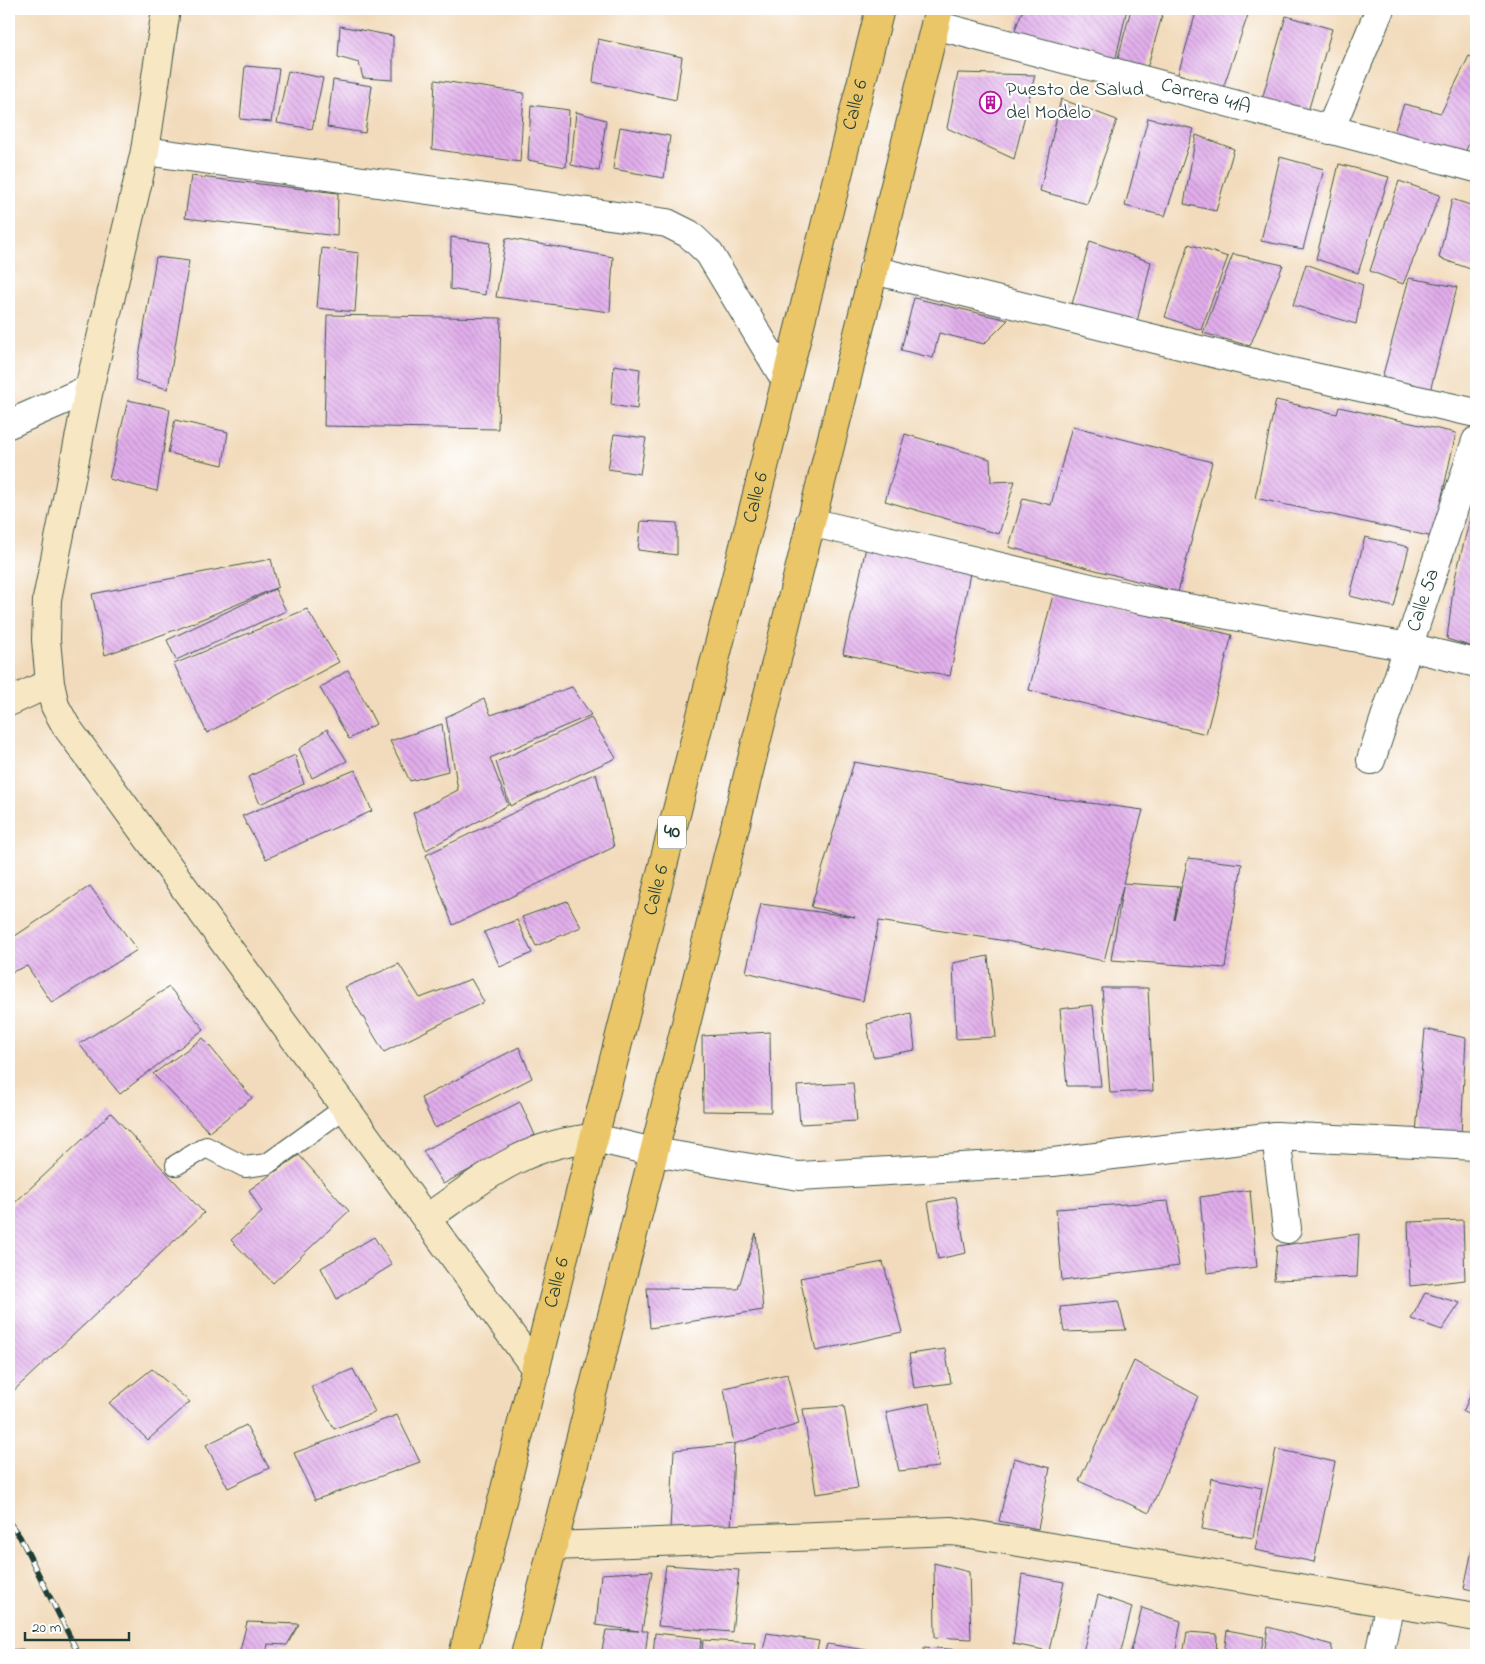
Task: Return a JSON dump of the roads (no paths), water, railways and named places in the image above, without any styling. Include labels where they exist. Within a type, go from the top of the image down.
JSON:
[{"type":"highway","name":"Calle 6","points":[[464,1655],[880,9]]},
{"type":"highway","points":[[525,1655],[654,1152],[937,17]]},
{"type":"main road","points":[[166,9],[145,150],[89,389],[47,599],[46,640],[50,684],[55,706],[66,726],[536,1369]]},
{"type":"main road","points":[[9,702],[50,684]]},
{"type":"main road","points":[[427,1218],[498,1168],[540,1147],[595,1138]]},
{"type":"main road","points":[[552,1546],[952,1531],[1476,1617]]},
{"type":"street","points":[[1330,130],[1380,9]]},
{"type":"street","name":"Carrera 41A","points":[[937,17],[1330,130],[1476,168]]},
{"type":"street","points":[[145,150],[667,223],[689,234],[709,253],[786,381]]},
{"type":"street","points":[[873,270],[1274,368],[1476,413]]},
{"type":"street","points":[[9,424],[89,389]]},
{"type":"street","name":"Calle 5a","points":[[1371,760],[1476,441]]},
{"type":"street","points":[[810,522],[1137,599],[1409,647],[1476,663]]},
{"type":"street","points":[[595,1138],[654,1152],[799,1176],[1053,1162],[1276,1136],[1476,1146]]},
{"type":"street","points":[[1276,1136],[1287,1229]]},
{"type":"street","points":[[1379,1655],[1390,1603]]},
{"type":"lane","points":[[176,1165],[206,1147],[245,1167],[268,1164],[346,1107]]},
{"type":"railway","points":[[9,1522],[20,1537],[79,1655]]},
{"type":"place","name":"Puesto de Salud del Modelo","points":[[990,102]]}]
